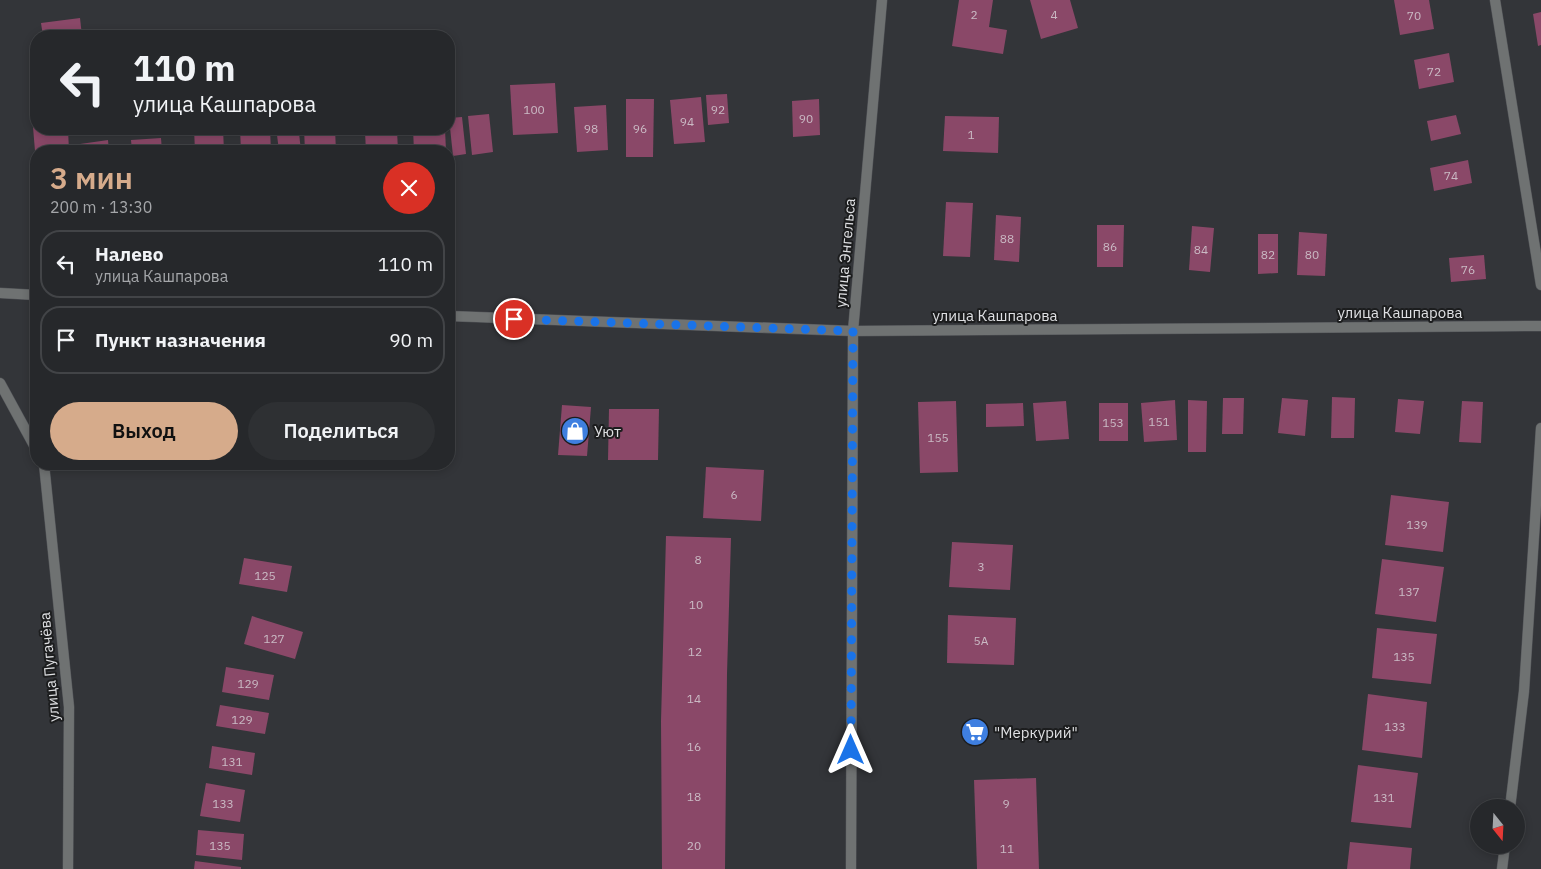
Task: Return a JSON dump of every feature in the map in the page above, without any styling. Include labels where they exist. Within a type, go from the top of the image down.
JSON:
[{"type":"street","name":"улица Энгельса","points":[[851,869],[853,331],[882,0]]},
{"type":"street","points":[[1495,0],[1541,285]]},
{"type":"street","points":[[0,293],[30,295]]},
{"type":"street","name":"улица Кашпарова","points":[[455,316],[853,331],[1541,326]]},
{"type":"street","points":[[0,383],[30,438]]},
{"type":"street","points":[[1511,799],[1524,691],[1541,428]]},
{"type":"street","name":"улица Пугачёва","points":[[45,470],[69,707],[68,869]]},
{"type":"street","points":[[1502,869],[1504,854]]},
{"type":"building","points":[[959,0],[993,0],[989,27],[1007,30],[1003,54],[952,46]]},
{"type":"building","points":[[1030,0],[1070,0],[1078,28],[1041,39]]},
{"type":"building","points":[[1394,0],[1429,0],[1434,29],[1400,35]]},
{"type":"building","points":[[1541,12],[1541,45],[1538,46],[1533,14]]},
{"type":"building","points":[[80,18],[81,30],[42,30],[41,23]]},
{"type":"building","points":[[1449,53],[1454,82],[1419,89],[1414,60]]},
{"type":"building","points":[[555,83],[558,133],[513,135],[510,85]]},
{"type":"building","points":[[727,94],[729,123],[708,125],[706,95]]},
{"type":"building","points":[[701,97],[705,142],[674,144],[670,100]]},
{"type":"building","points":[[626,99],[654,99],[653,157],[626,157]]},
{"type":"building","points":[[819,99],[820,135],[793,137],[792,101]]},
{"type":"building","points":[[606,105],[608,150],[577,152],[574,107]]},
{"type":"building","points":[[489,114],[493,152],[472,155],[468,116]]},
{"type":"building","points":[[1456,115],[1461,134],[1431,141],[1427,121]]},
{"type":"building","points":[[945,116],[999,117],[998,153],[943,151]]},
{"type":"building","points":[[462,117],[466,154],[455,156],[455,145],[452,145],[451,135],[455,135],[455,118]]},
{"type":"building","points":[[34,135],[68,135],[69,145],[34,145]]},
{"type":"building","points":[[194,135],[223,135],[224,145],[195,145]]},
{"type":"building","points":[[240,135],[270,135],[271,145],[241,145]]},
{"type":"building","points":[[277,135],[299,135],[300,145],[278,145]]},
{"type":"building","points":[[304,135],[335,135],[336,145],[305,145]]},
{"type":"building","points":[[365,135],[397,135],[398,145],[366,145]]},
{"type":"building","points":[[413,135],[445,135],[446,145],[414,145]]},
{"type":"building","points":[[161,138],[162,145],[131,145],[131,140]]},
{"type":"building","points":[[108,140],[108,145],[80,145]]},
{"type":"building","points":[[1468,160],[1472,183],[1434,191],[1430,168]]},
{"type":"building","points":[[946,202],[973,203],[970,257],[943,256]]},
{"type":"building","points":[[996,215],[1021,217],[1019,262],[994,260]]},
{"type":"building","points":[[1097,225],[1124,225],[1123,267],[1097,267]]},
{"type":"building","points":[[1192,226],[1214,228],[1210,272],[1189,270]]},
{"type":"building","points":[[1299,232],[1327,234],[1325,276],[1297,275]]},
{"type":"building","points":[[1258,234],[1278,234],[1278,273],[1258,274]]},
{"type":"building","points":[[1484,255],[1486,279],[1451,282],[1449,258]]},
{"type":"building","points":[[1332,397],[1355,398],[1354,438],[1331,438]]},
{"type":"building","points":[[1223,398],[1244,398],[1243,434],[1222,434]]},
{"type":"building","points":[[1282,398],[1308,400],[1305,436],[1278,433]]},
{"type":"building","points":[[1398,399],[1424,401],[1420,434],[1395,432]]},
{"type":"building","points":[[1175,400],[1177,440],[1144,442],[1141,403]]},
{"type":"building","points":[[1188,400],[1207,401],[1206,452],[1188,452]]},
{"type":"building","points":[[956,401],[958,472],[920,473],[918,402]]},
{"type":"building","points":[[1066,401],[1069,439],[1036,441],[1033,403]]},
{"type":"building","points":[[1462,401],[1483,402],[1481,443],[1459,442]]},
{"type":"building","points":[[1023,403],[1024,426],[986,427],[986,404]]},
{"type":"building","points":[[1099,403],[1128,403],[1128,441],[1099,441]]},
{"type":"building","points":[[562,405],[591,407],[587,456],[558,455]]},
{"type":"building","points":[[609,409],[659,409],[658,460],[608,460]]},
{"type":"building","points":[[706,467],[764,470],[761,521],[703,518]]},
{"type":"building","points":[[1391,495],[1449,502],[1443,552],[1385,545]]},
{"type":"building","points":[[666,536],[731,538],[727,674],[725,869],[662,869],[661,721]]},
{"type":"building","points":[[952,542],[1013,545],[1010,590],[949,587]]},
{"type":"building","points":[[244,558],[292,566],[287,592],[239,584]]},
{"type":"building","points":[[1382,559],[1444,567],[1436,622],[1375,614]]},
{"type":"building","points":[[948,615],[1016,618],[1014,665],[947,663]]},
{"type":"building","points":[[252,616],[303,632],[295,659],[244,644]]},
{"type":"building","points":[[1377,628],[1437,634],[1431,684],[1372,678]]},
{"type":"building","points":[[226,667],[274,675],[269,700],[222,692]]},
{"type":"building","points":[[1368,694],[1427,702],[1422,758],[1362,750]]},
{"type":"building","points":[[220,705],[269,713],[265,734],[216,726]]},
{"type":"building","points":[[212,746],[255,753],[252,775],[209,768]]},
{"type":"building","points":[[1358,765],[1418,773],[1411,828],[1351,822]]},
{"type":"building","points":[[1036,778],[1039,869],[977,869],[974,780]]},
{"type":"building","points":[[206,783],[245,790],[240,822],[200,816]]},
{"type":"building","points":[[198,830],[244,834],[242,860],[196,855]]},
{"type":"building","points":[[1350,842],[1412,848],[1410,869],[1347,869]]},
{"type":"building","points":[[195,861],[241,867],[241,869],[194,869]]},
{"type":"place","name":"Уют","points":[[575,431]]},
{"type":"place","name":"\"Меркурий\"","points":[[975,732]]},
{"type":"route","points":[[514,319],[853,331],[851,750]]}]
